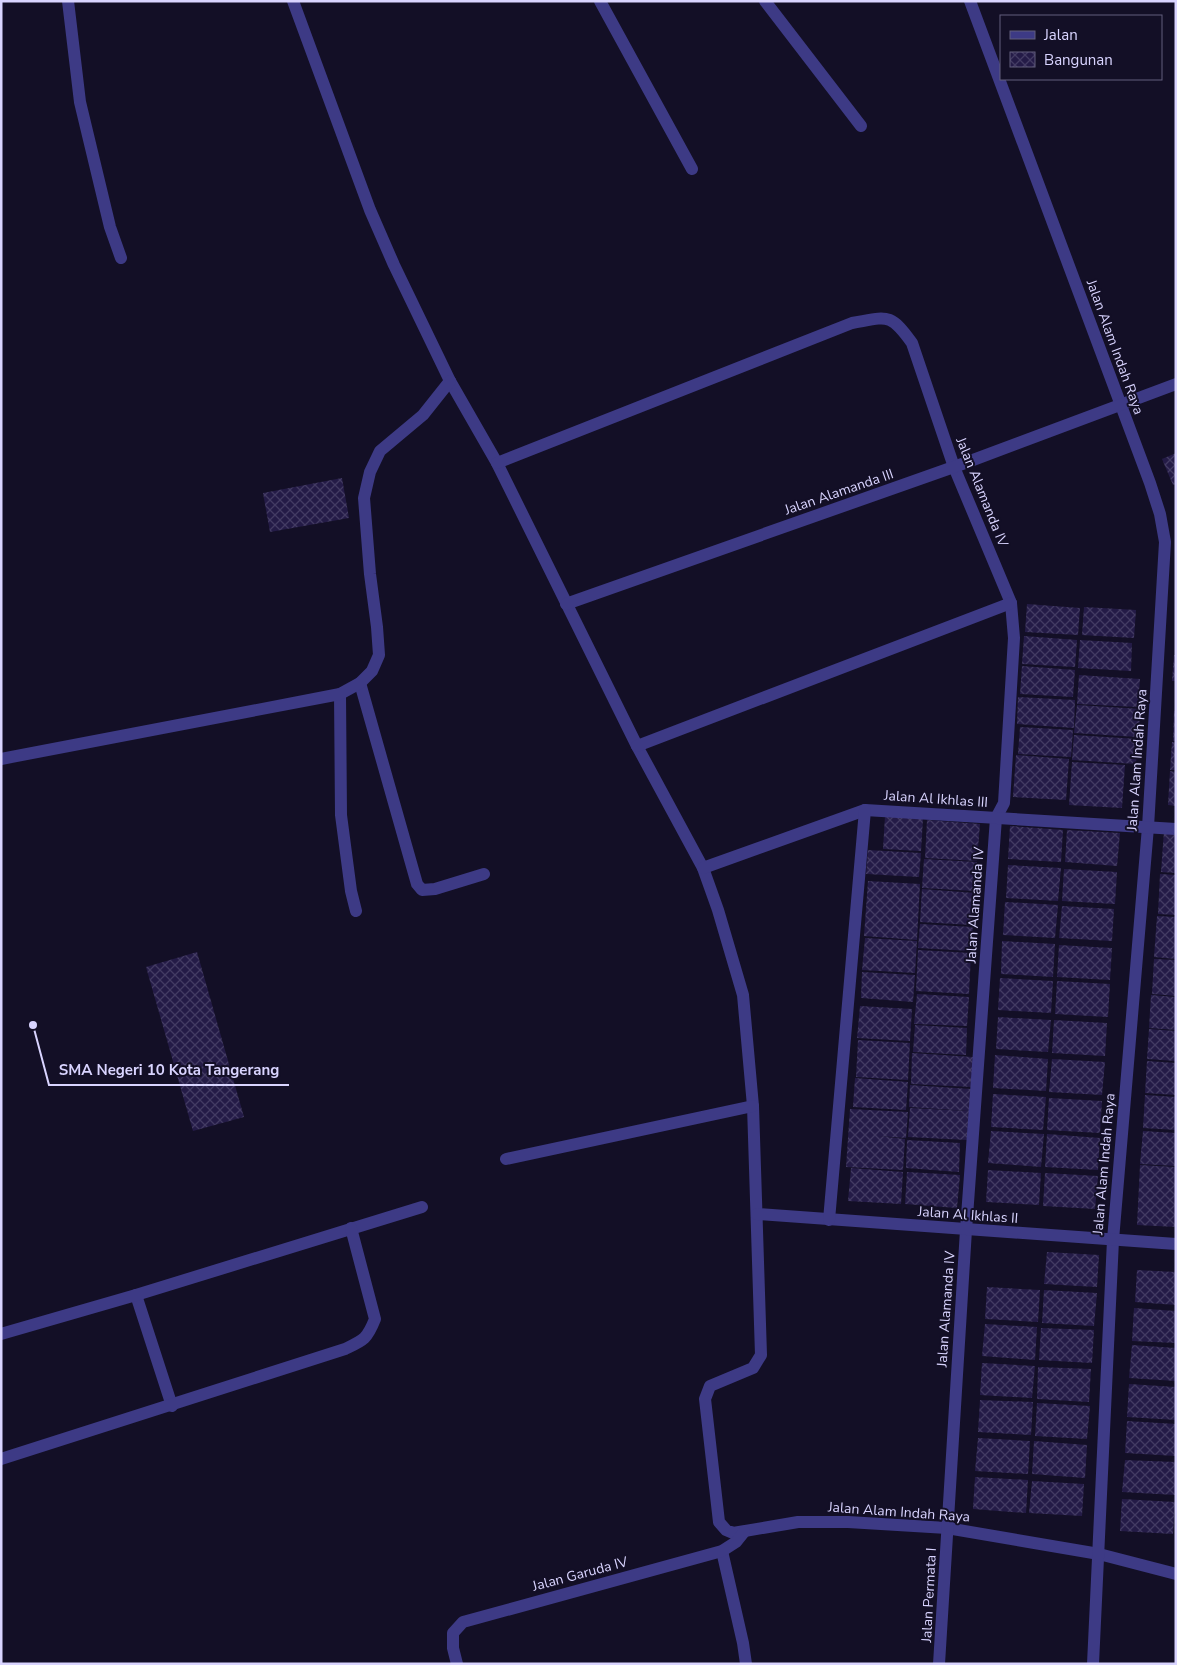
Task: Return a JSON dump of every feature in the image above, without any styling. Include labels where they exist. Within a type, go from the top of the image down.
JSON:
[{"type":"street","points":[[68,1],[80,102],[110,227],[121,258]]},
{"type":"street","points":[[293,1],[370,210],[394,265],[450,381],[497,463],[637,746],[703,868],[718,910],[743,995],[753,1106],[757,1214]]},
{"type":"street","points":[[600,1],[692,169]]},
{"type":"street","points":[[765,1],[861,126]]},
{"type":"street","name":"Jalan Alam Indah Raya","points":[[970,1],[1160,514],[1165,542],[1148,827],[1113,1240],[1093,1664]]},
{"type":"street","name":"Jalan Alamanda IV","points":[[497,463],[852,323],[885,317],[899,325],[912,343],[954,467],[1011,603],[1014,638],[1004,803],[996,818],[966,1230],[947,1528]]},
{"type":"street","points":[[1,759],[340,694],[360,683],[372,671],[379,655],[364,498],[370,472],[380,451],[423,415],[450,381]]},
{"type":"street","name":"Jalan Alamanda III","points":[[566,604],[954,467],[1176,384]]},
{"type":"street","points":[[637,746],[1011,603]]},
{"type":"street","points":[[360,683],[417,884],[422,890],[436,889],[484,874]]},
{"type":"street","points":[[340,694],[341,815],[351,891],[356,911]]},
{"type":"street","points":[[829,1220],[865,810]]},
{"type":"street","name":"Jalan Al Ikhlas III","points":[[703,868],[865,810],[1176,829]]},
{"type":"street","points":[[506,1159],[753,1106]]},
{"type":"street","points":[[1,1334],[136,1295],[422,1206]]},
{"type":"street","name":"Jalan Alam Indah Raya","points":[[757,1214],[761,1355],[753,1368],[710,1386],[705,1399],[719,1522],[726,1530],[733,1533],[744,1532],[798,1522],[848,1522],[947,1528],[1099,1554],[1176,1574]]},
{"type":"street","name":"Jalan Al Ikhlas II","points":[[757,1214],[1176,1244]]},
{"type":"street","points":[[1,1459],[172,1406],[345,1349],[363,1341],[376,1319],[351,1228]]},
{"type":"street","points":[[136,1295],[172,1406]]},
{"type":"street","name":"Jalan Permata I","points":[[939,1664],[947,1528]]},
{"type":"street","name":"Jalan Garuda IV","points":[[457,1664],[453,1648],[453,1634],[463,1622],[722,1550],[736,1542],[744,1532]]},
{"type":"street","points":[[722,1550],[746,1664]]},
{"type":"building","points":[[1176,453],[1176,484],[1173,485],[1162,459]]},
{"type":"building","points":[[342,478],[349,518],[270,532],[263,493]]},
{"type":"building","points":[[1027,604],[1080,608],[1078,635],[1025,632]]},
{"type":"building","points":[[1084,607],[1136,610],[1134,638],[1082,635]]},
{"type":"building","points":[[1024,636],[1077,640],[1075,667],[1022,664]]},
{"type":"building","points":[[1080,640],[1132,643],[1131,671],[1078,668]]},
{"type":"building","points":[[1174,655],[1176,655],[1176,681],[1172,681]]},
{"type":"building","points":[[1022,666],[1075,670],[1073,697],[1020,694]]},
{"type":"building","points":[[1079,675],[1140,679],[1138,707],[1077,704]]},
{"type":"building","points":[[1018,697],[1075,700],[1074,728],[1017,724]]},
{"type":"building","points":[[1077,705],[1141,709],[1138,737],[1074,733]]},
{"type":"building","points":[[1174,711],[1176,711],[1176,741],[1173,741]]},
{"type":"building","points":[[1020,727],[1073,730],[1071,757],[1018,754]]},
{"type":"building","points":[[1074,735],[1138,739],[1136,764],[1072,760]]},
{"type":"building","points":[[1172,742],[1176,742],[1176,770],[1170,770]]},
{"type":"building","points":[[1016,755],[1069,759],[1066,800],[1013,797]]},
{"type":"building","points":[[1072,762],[1125,765],[1122,808],[1069,805]]},
{"type":"building","points":[[1170,771],[1176,772],[1176,806],[1168,805]]},
{"type":"building","points":[[885,816],[923,819],[921,851],[883,849]]},
{"type":"building","points":[[927,820],[980,824],[977,861],[925,858]]},
{"type":"building","points":[[1010,826],[1063,830],[1061,862],[1008,859]]},
{"type":"building","points":[[1067,830],[1120,833],[1117,866],[1065,862]]},
{"type":"building","points":[[1164,831],[1176,832],[1176,873],[1161,872]]},
{"type":"building","points":[[868,850],[921,853],[919,877],[866,874]]},
{"type":"building","points":[[924,859],[977,862],[975,891],[922,888]]},
{"type":"building","points":[[1008,865],[1061,868],[1058,901],[1006,898]]},
{"type":"building","points":[[1064,869],[1117,872],[1115,904],[1062,901]]},
{"type":"building","points":[[1160,874],[1176,875],[1176,915],[1158,914]]},
{"type":"building","points":[[868,881],[920,884],[917,940],[864,936]]},
{"type":"building","points":[[922,889],[975,893],[972,925],[920,922]]},
{"type":"building","points":[[1005,902],[1058,905],[1055,938],[1003,935]]},
{"type":"building","points":[[1062,906],[1114,909],[1112,941],[1059,938]]},
{"type":"building","points":[[1157,916],[1176,917],[1176,959],[1154,957]]},
{"type":"building","points":[[920,924],[973,927],[971,951],[918,948]]},
{"type":"building","points":[[865,938],[917,941],[915,973],[862,970]]},
{"type":"building","points":[[1002,941],[1055,944],[1053,977],[1001,974]]},
{"type":"building","points":[[1059,945],[1112,948],[1110,980],[1057,977]]},
{"type":"building","points":[[918,950],[971,953],[969,994],[916,991]]},
{"type":"building","points":[[197,952],[244,1117],[193,1131],[146,967]]},
{"type":"building","points":[[1154,959],[1176,960],[1176,996],[1152,994]]},
{"type":"building","points":[[862,972],[915,975],[913,1002],[861,998]]},
{"type":"building","points":[[1000,978],[1053,981],[1051,1013],[998,1010]]},
{"type":"building","points":[[1057,981],[1110,984],[1108,1017],[1055,1014]]},
{"type":"building","points":[[917,994],[969,997],[967,1026],[914,1024]]},
{"type":"building","points":[[1151,995],[1176,997],[1176,1030],[1149,1028]]},
{"type":"building","points":[[860,1006],[912,1009],[910,1041],[857,1038]]},
{"type":"building","points":[[998,1017],[1051,1020],[1048,1052],[996,1049]]},
{"type":"building","points":[[1054,1020],[1107,1023],[1105,1056],[1052,1053]]},
{"type":"building","points":[[915,1025],[967,1028],[966,1055],[913,1052]]},
{"type":"building","points":[[1149,1029],[1176,1031],[1176,1061],[1147,1059]]},
{"type":"building","points":[[858,1040],[910,1043],[908,1080],[856,1077]]},
{"type":"building","points":[[912,1053],[973,1057],[972,1087],[911,1084]]},
{"type":"building","points":[[995,1055],[1048,1059],[1046,1091],[993,1088]]},
{"type":"building","points":[[1052,1059],[1105,1062],[1102,1095],[1049,1092]]},
{"type":"building","points":[[1147,1061],[1176,1063],[1176,1095],[1145,1093]]},
{"type":"building","points":[[855,1078],[908,1082],[906,1110],[853,1107]]},
{"type":"building","points":[[910,1085],[971,1089],[969,1111],[909,1107]]},
{"type":"building","points":[[993,1094],[1046,1097],[1043,1130],[991,1127]]},
{"type":"building","points":[[1145,1095],[1176,1097],[1176,1130],[1143,1128]]},
{"type":"building","points":[[1049,1098],[1102,1101],[1100,1133],[1047,1130]]},
{"type":"building","points":[[910,1108],[969,1111],[967,1140],[908,1137]]},
{"type":"building","points":[[850,1109],[908,1112],[906,1138],[878,1136],[905,1139],[903,1170],[846,1167]]},
{"type":"building","points":[[991,1131],[1044,1134],[1041,1167],[988,1163]]},
{"type":"building","points":[[1143,1131],[1176,1133],[1176,1166],[1140,1164]]},
{"type":"building","points":[[1047,1134],[1100,1138],[1098,1170],[1045,1167]]},
{"type":"building","points":[[907,1140],[960,1143],[959,1172],[906,1168]]},
{"type":"building","points":[[1140,1165],[1176,1167],[1176,1227],[1137,1225]]},
{"type":"building","points":[[851,1168],[903,1172],[901,1204],[848,1201]]},
{"type":"building","points":[[988,1170],[1041,1173],[1039,1205],[986,1202]]},
{"type":"building","points":[[907,1172],[960,1175],[957,1208],[905,1204]]},
{"type":"building","points":[[1045,1173],[1098,1176],[1095,1209],[1043,1206]]},
{"type":"building","points":[[1047,1252],[1099,1255],[1097,1287],[1044,1284]]},
{"type":"building","points":[[1137,1270],[1176,1272],[1176,1305],[1135,1302]]},
{"type":"building","points":[[987,1287],[1040,1290],[1038,1322],[985,1319]]},
{"type":"building","points":[[1044,1290],[1097,1293],[1094,1326],[1042,1323]]},
{"type":"building","points":[[1134,1308],[1176,1311],[1176,1343],[1132,1341]]},
{"type":"building","points":[[985,1324],[1037,1327],[1035,1360],[982,1356]]},
{"type":"building","points":[[1041,1328],[1094,1330],[1092,1363],[1039,1360]]},
{"type":"building","points":[[1132,1345],[1176,1348],[1176,1381],[1129,1378]]},
{"type":"building","points":[[982,1363],[1035,1366],[1032,1398],[980,1395]]},
{"type":"building","points":[[1038,1367],[1091,1369],[1089,1402],[1037,1399]]},
{"type":"building","points":[[1129,1384],[1176,1387],[1176,1420],[1127,1417]]},
{"type":"building","points":[[980,1400],[1033,1402],[1031,1435],[978,1432]]},
{"type":"building","points":[[1037,1403],[1090,1406],[1087,1439],[1035,1436]]},
{"type":"building","points":[[1127,1421],[1176,1424],[1176,1456],[1125,1453]]},
{"type":"building","points":[[978,1438],[1030,1441],[1028,1474],[975,1471]]},
{"type":"building","points":[[1034,1441],[1087,1445],[1085,1478],[1032,1474]]},
{"type":"building","points":[[1125,1460],[1176,1462],[1175,1495],[1122,1492]]},
{"type":"building","points":[[975,1477],[1028,1480],[1026,1513],[973,1509]]},
{"type":"building","points":[[1032,1481],[1084,1484],[1082,1516],[1029,1513]]},
{"type":"building","points":[[1122,1499],[1175,1502],[1173,1534],[1120,1531]]},
{"type":"place","name":"SMA Negeri 10 Kota Tangerang","points":[[33,1025]]}]
